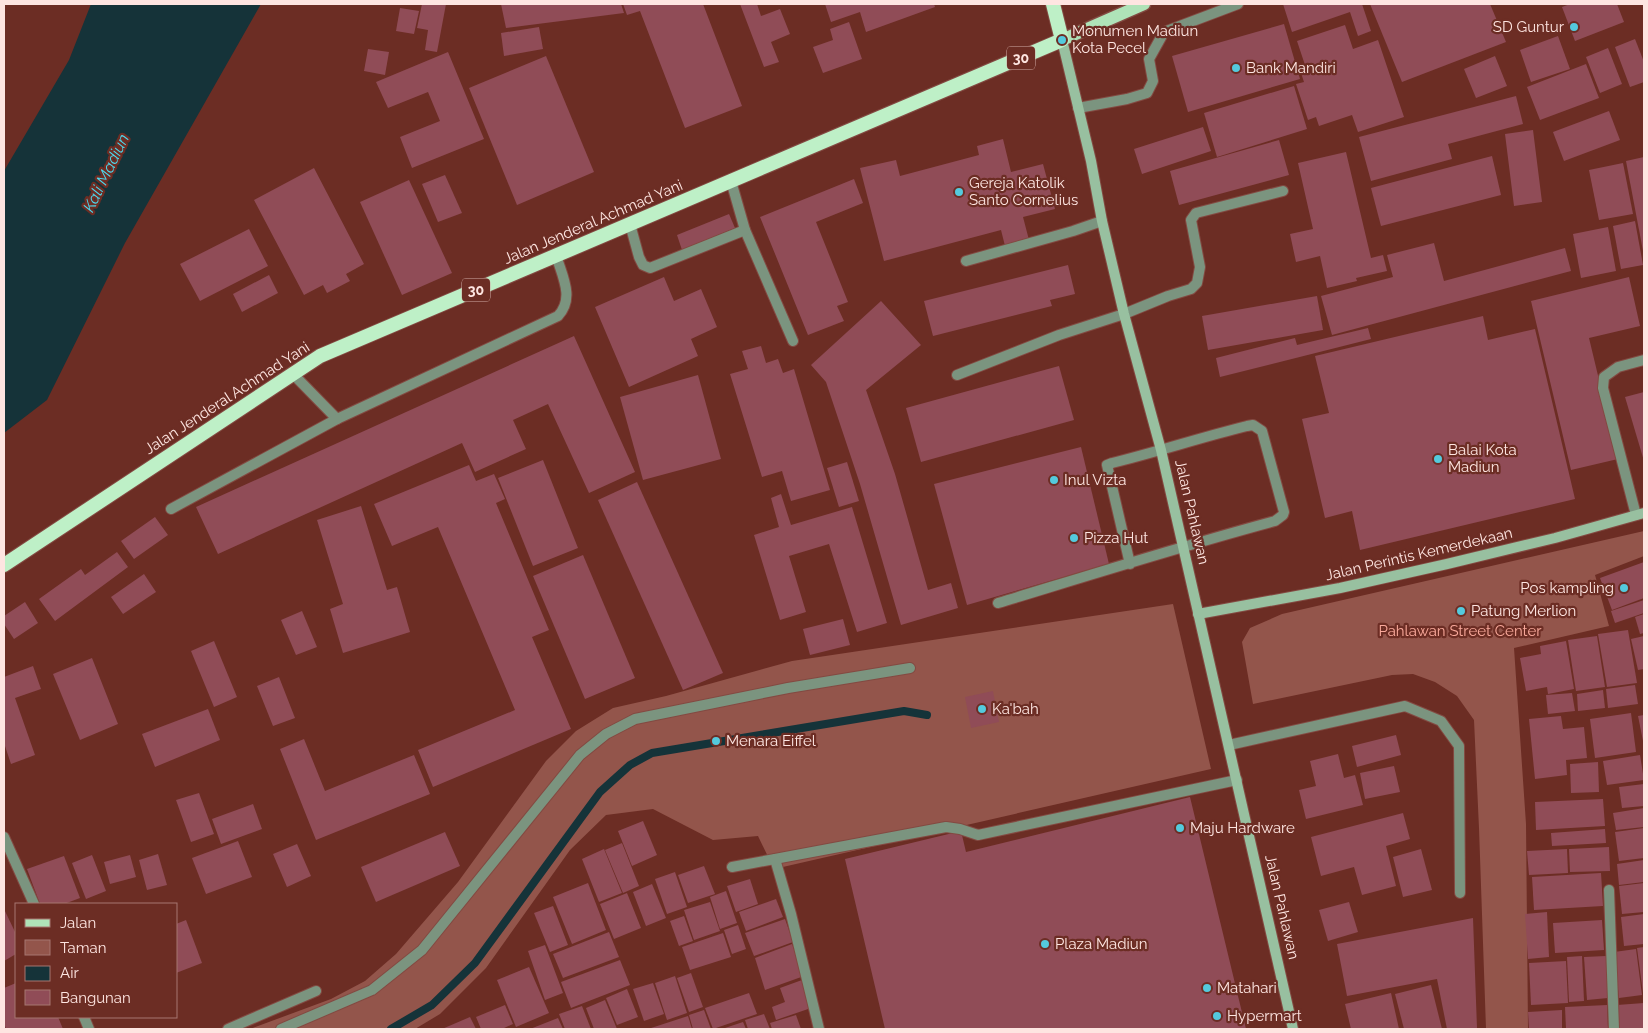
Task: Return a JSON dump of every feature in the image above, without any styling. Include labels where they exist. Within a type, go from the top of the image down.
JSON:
[{"type":"highway","name":"Jalan Pahlawan","points":[[1053,4],[1062,40]]},
{"type":"highway","name":"Jalan Jenderal Achmad Yani","points":[[4,565],[320,356],[1062,40]]},
{"type":"main road","points":[[1062,40],[1144,4]]},
{"type":"main road","name":"Jalan Pahlawan","points":[[1062,40],[1124,314],[1161,450],[1197,603],[1293,1029]]},
{"type":"main road","name":"Jalan Perintis Kemerdekaan","points":[[1198,614],[1340,588],[1447,564],[1554,538],[1640,514]]},
{"type":"street","points":[[1078,108],[1127,99],[1147,93],[1153,82],[1149,59],[1164,32],[1238,4]]},
{"type":"street","points":[[731,181],[745,230],[793,340]]},
{"type":"street","points":[[957,374],[1059,335],[1192,289],[1197,283],[1200,267],[1191,220],[1196,213],[1283,191]]},
{"type":"street","points":[[966,261],[1102,221]]},
{"type":"street","points":[[630,224],[639,257],[643,265],[650,268],[745,230]]},
{"type":"street","points":[[171,509],[337,419],[558,316],[565,309],[568,297],[556,255]]},
{"type":"street","points":[[1640,514],[1603,388],[1604,377],[1618,367],[1644,360]]},
{"type":"street","points":[[293,374],[337,419]]},
{"type":"street","points":[[998,603],[1130,564],[1183,546],[1275,521],[1284,512],[1262,431],[1253,425],[1112,463],[1107,466],[1130,564]]},
{"type":"street","points":[[281,1029],[372,990],[422,950],[580,755],[606,734],[635,719],[788,688],[910,668]]},
{"type":"street","points":[[1229,745],[1405,706],[1441,721],[1459,746],[1460,893]]},
{"type":"street","points":[[732,867],[946,827],[978,835],[1237,780]]},
{"type":"street","points":[[4,837],[34,903]]},
{"type":"street","points":[[775,859],[791,914],[819,1029]]},
{"type":"street","points":[[1610,890],[1614,1029]]},
{"type":"street","points":[[228,1029],[316,991]]},
{"type":"green space","name":"Pahlawan Street Center","points":[[1644,531],[1644,556],[1595,575],[1609,626],[1514,648],[1526,824],[1528,1029],[1486,1029],[1474,720],[1457,696],[1435,682],[1413,674],[1392,675],[1253,704],[1242,642],[1250,628],[1282,614]]},
{"type":"green space","points":[[1173,604],[1211,769],[774,869],[758,836],[713,840],[653,809],[606,815],[570,850],[486,968],[440,1014],[415,1029],[250,1029],[331,999],[365,981],[396,954],[458,882],[546,761],[576,731],[613,708],[666,696],[792,661]]},
{"type":"water","name":"Kali Madiun","points":[[91,4],[261,4],[125,243],[47,400],[4,433],[4,171],[69,60]]},
{"type":"building","points":[[422,4],[446,4],[437,52],[425,50],[428,30],[417,28]]},
{"type":"building","points":[[501,4],[621,4],[624,13],[506,28]]},
{"type":"building","points":[[623,4],[703,4],[742,106],[685,128],[640,11],[627,15]]},
{"type":"building","points":[[740,4],[757,4],[761,16],[780,9],[790,34],[771,42],[779,62],[764,67]]},
{"type":"building","points":[[825,4],[934,4],[935,7],[866,32],[860,12],[831,22]]},
{"type":"building","points":[[1283,4],[1362,4],[1371,31],[1358,36],[1350,12],[1292,32]]},
{"type":"building","points":[[1370,4],[1490,4],[1506,42],[1402,82]]},
{"type":"building","points":[[1570,4],[1617,4],[1624,22],[1575,41],[1562,7]]},
{"type":"building","points":[[400,8],[419,11],[414,34],[396,31]]},
{"type":"building","points":[[849,22],[862,59],[823,73],[813,47],[833,40],[830,29]]},
{"type":"building","name":"Bank Mandiri","points":[[1284,24],[1300,79],[1188,112],[1172,56]]},
{"type":"building","points":[[1345,25],[1353,49],[1378,40],[1404,117],[1358,132],[1352,115],[1319,126],[1316,117],[1308,120],[1296,84],[1304,82],[1299,67],[1305,65],[1297,41]]},
{"type":"building","points":[[539,27],[543,49],[504,56],[501,33]]},
{"type":"building","points":[[1558,36],[1570,69],[1531,82],[1520,50]]},
{"type":"building","points":[[1635,39],[1644,62],[1644,82],[1630,87],[1615,47]]},
{"type":"building","points":[[1608,48],[1622,84],[1600,93],[1586,57]]},
{"type":"building","points":[[368,49],[389,52],[385,75],[364,71]]},
{"type":"building","points":[[448,52],[484,139],[412,168],[400,137],[440,121],[428,92],[388,108],[376,82]]},
{"type":"building","points":[[546,56],[594,172],[517,205],[469,88]]},
{"type":"building","points":[[1495,56],[1507,86],[1476,98],[1464,69]]},
{"type":"building","points":[[1586,64],[1599,98],[1540,120],[1527,87]]},
{"type":"building","points":[[1294,86],[1307,129],[1217,157],[1204,113]]},
{"type":"building","points":[[1516,96],[1523,124],[1448,144],[1452,159],[1371,181],[1359,137]]},
{"type":"building","points":[[1609,111],[1620,140],[1564,161],[1553,132]]},
{"type":"building","points":[[1203,127],[1211,151],[1142,174],[1134,149]]},
{"type":"building","points":[[1533,130],[1542,202],[1514,206],[1505,134]]},
{"type":"building","name":"Gereja Katolik Santo Cornelius","points":[[1003,139],[1011,172],[1043,164],[1055,209],[1023,217],[1029,240],[1005,246],[1001,230],[884,261],[860,168],[896,160],[900,176],[979,155],[977,146]]},
{"type":"building","points":[[1279,140],[1289,175],[1179,205],[1170,171]]},
{"type":"building","points":[[1346,152],[1371,258],[1383,255],[1387,271],[1356,278],[1357,281],[1327,288],[1320,256],[1296,262],[1290,234],[1313,229],[1298,163]]},
{"type":"building","points":[[1492,156],[1501,195],[1381,226],[1371,188]]},
{"type":"building","points":[[1644,157],[1644,251],[1643,251],[1626,161]]},
{"type":"building","points":[[1623,163],[1633,214],[1599,220],[1589,170]]},
{"type":"building","points":[[314,168],[364,264],[346,274],[350,281],[327,293],[323,285],[304,295],[254,200]]},
{"type":"building","points":[[445,175],[462,213],[438,222],[422,184]]},
{"type":"building","points":[[854,179],[863,203],[816,222],[848,302],[837,306],[844,321],[808,335],[760,217]]},
{"type":"building","points":[[409,180],[452,273],[402,295],[360,202]]},
{"type":"building","points":[[729,214],[735,228],[682,250],[677,235]]},
{"type":"building","points":[[1635,221],[1643,265],[1621,269],[1613,226]]},
{"type":"building","points":[[1608,227],[1616,271],[1581,278],[1573,234]]},
{"type":"building","points":[[249,229],[268,266],[200,301],[180,264]]},
{"type":"building","points":[[1434,243],[1444,281],[1565,248],[1571,271],[1332,335],[1321,296],[1393,277],[1387,255]]},
{"type":"building","points":[[1068,265],[1075,294],[1050,300],[1052,306],[933,336],[924,301]]},
{"type":"building","points":[[269,275],[278,293],[242,312],[233,294]]},
{"type":"building","points":[[664,277],[674,301],[701,289],[717,327],[691,339],[698,356],[629,387],[595,307]]},
{"type":"building","points":[[1629,277],[1640,326],[1589,338],[1618,459],[1571,470],[1531,301]]},
{"type":"building","points":[[1317,296],[1323,330],[1208,350],[1202,316]]},
{"type":"building","points":[[881,301],[921,345],[866,390],[895,474],[928,590],[951,583],[958,608],[901,625],[860,484],[826,382],[811,365]]},
{"type":"building","name":"Balai Kota Madiun","points":[[1483,316],[1488,340],[1535,329],[1575,499],[1360,550],[1352,511],[1325,518],[1302,419],[1329,413],[1315,356]]},
{"type":"building","points":[[1368,328],[1371,339],[1220,377],[1216,358],[1295,338],[1297,345]]},
{"type":"building","points":[[574,336],[635,472],[589,493],[548,404],[513,420],[526,449],[475,472],[462,443],[218,554],[196,507]]},
{"type":"building","points":[[761,346],[766,363],[778,359],[783,373],[794,369],[830,490],[791,501],[782,471],[762,477],[730,374],[748,369],[742,351]]},
{"type":"building","points":[[1059,366],[1074,420],[921,462],[906,408]]},
{"type":"building","points":[[698,375],[721,459],[643,480],[620,397]]},
{"type":"building","points":[[1644,392],[1644,461],[1625,397]]},
{"type":"building","points":[[1081,447],[1109,564],[967,605],[934,484]]},
{"type":"building","points":[[543,460],[578,548],[533,566],[498,478]]},
{"type":"building","points":[[847,462],[859,501],[839,507],[827,468]]},
{"type":"building","points":[[469,465],[476,481],[494,474],[505,499],[496,503],[549,630],[532,637],[571,729],[433,787],[418,750],[515,710],[438,527],[392,546],[374,504]]},
{"type":"building","points":[[637,482],[723,673],[683,690],[598,500]]},
{"type":"building","points":[[781,494],[791,525],[852,507],[887,623],[857,632],[829,544],[789,556],[806,612],[780,620],[754,535],[779,527],[771,498]]},
{"type":"building","points":[[361,506],[387,590],[397,587],[410,632],[343,653],[330,609],[343,604],[317,520]]},
{"type":"building","points":[[155,517],[168,535],[134,559],[121,541]]},
{"type":"building","points":[[117,552],[128,567],[55,621],[39,599],[81,569],[85,575]]},
{"type":"building","points":[[583,555],[635,678],[585,699],[533,576]]},
{"type":"building","name":"Pos kampling","points":[[1644,562],[1644,598],[1612,610],[1600,578]]},
{"type":"building","points":[[144,574],[156,592],[123,614],[111,597]]},
{"type":"building","points":[[1644,600],[1644,613],[1615,623],[1611,611]]},
{"type":"building","points":[[25,602],[38,623],[14,639],[4,624],[4,616]]},
{"type":"building","points":[[302,611],[317,647],[296,655],[281,620]]},
{"type":"building","points":[[1644,614],[1644,633],[1640,634],[1635,617]]},
{"type":"building","points":[[843,619],[850,645],[810,655],[803,629]]},
{"type":"building","points":[[1628,630],[1637,683],[1607,687],[1598,634]]},
{"type":"building","points":[[1597,636],[1605,687],[1576,691],[1568,640]]},
{"type":"building","points":[[1644,636],[1644,669],[1638,670],[1631,639]]},
{"type":"building","points":[[214,641],[237,697],[214,707],[191,651]]},
{"type":"building","points":[[1566,641],[1574,689],[1548,694],[1547,687],[1526,691],[1520,658],[1541,654],[1540,646]]},
{"type":"building","points":[[92,658],[118,724],[80,740],[53,674]]},
{"type":"building","points":[[33,666],[41,689],[15,698],[35,755],[11,764],[4,743],[4,677]]},
{"type":"building","points":[[279,677],[295,718],[273,726],[257,686]]},
{"type":"building","points":[[1635,685],[1638,704],[1608,708],[1606,689]]},
{"type":"building","points":[[1603,690],[1605,708],[1578,711],[1577,694]]},
{"type":"building","name":"Ka'bah","points":[[993,691],[999,722],[971,728],[965,697]]},
{"type":"building","points":[[1572,693],[1575,711],[1548,714],[1546,695]]},
{"type":"building","points":[[208,709],[220,740],[155,767],[142,734]]},
{"type":"building","points":[[1631,713],[1636,752],[1595,758],[1590,719]]},
{"type":"building","points":[[1644,715],[1644,741],[1643,741],[1638,716]]},
{"type":"building","points":[[1561,716],[1563,729],[1584,727],[1587,758],[1566,760],[1567,775],[1535,779],[1529,719]]},
{"type":"building","points":[[1396,735],[1401,755],[1357,767],[1352,746]]},
{"type":"building","points":[[304,739],[325,791],[414,755],[430,794],[316,840],[280,749]]},
{"type":"building","points":[[1338,754],[1344,778],[1355,775],[1363,805],[1306,819],[1299,790],[1316,786],[1310,761]]},
{"type":"building","points":[[1640,755],[1644,780],[1607,785],[1603,761]]},
{"type":"building","points":[[1598,762],[1599,792],[1571,793],[1570,764]]},
{"type":"building","points":[[1394,766],[1400,792],[1365,799],[1360,773]]},
{"type":"building","points":[[1644,784],[1644,806],[1622,808],[1619,787]]},
{"type":"building","points":[[199,793],[214,834],[191,842],[176,800]]},
{"type":"building","name":"Plaza Madiun","points":[[1190,797],[1246,1029],[885,1029],[845,859],[961,831],[966,852]]},
{"type":"building","points":[[1603,799],[1605,826],[1536,830],[1535,802]]},
{"type":"building","points":[[253,804],[262,829],[221,844],[212,819]]},
{"type":"building","points":[[1644,808],[1644,827],[1616,830],[1613,813]]},
{"type":"building","points":[[1403,813],[1410,839],[1386,846],[1396,886],[1362,895],[1354,867],[1321,876],[1311,837]]},
{"type":"building","points":[[643,821],[657,855],[632,866],[618,831]]},
{"type":"building","points":[[1644,828],[1644,858],[1619,861],[1615,832]]},
{"type":"building","points":[[1605,829],[1606,843],[1552,846],[1551,833]]},
{"type":"building","points":[[445,832],[460,866],[376,902],[361,867]]},
{"type":"building","points":[[238,841],[252,877],[206,894],[192,858]]},
{"type":"building","points":[[622,843],[639,886],[623,893],[605,850]]},
{"type":"building","points":[[297,844],[311,876],[287,887],[273,854]]},
{"type":"building","points":[[1609,847],[1610,871],[1570,872],[1569,849]]},
{"type":"building","points":[[604,849],[622,893],[599,902],[582,859]]},
{"type":"building","points":[[1421,849],[1432,890],[1403,897],[1393,857]]},
{"type":"building","points":[[1567,849],[1568,873],[1529,875],[1527,851]]},
{"type":"building","points":[[158,854],[167,885],[147,890],[139,860]]},
{"type":"building","points":[[92,855],[106,891],[86,899],[72,863]]},
{"type":"building","points":[[130,855],[136,877],[110,884],[104,862]]},
{"type":"building","points":[[64,856],[80,898],[67,903],[40,903],[27,869]]},
{"type":"building","points":[[1644,860],[1644,882],[1619,885],[1617,864]]},
{"type":"building","points":[[704,866],[715,894],[688,903],[678,875]]},
{"type":"building","points":[[675,872],[687,907],[667,914],[655,879]]},
{"type":"building","points":[[1601,873],[1603,906],[1534,910],[1532,877]]},
{"type":"building","points":[[750,879],[758,904],[736,912],[727,886]]},
{"type":"building","points":[[588,883],[606,930],[572,944],[553,897]]},
{"type":"building","points":[[1644,883],[1644,912],[1622,914],[1619,886]]},
{"type":"building","points":[[652,884],[666,918],[646,926],[633,892]]},
{"type":"building","points":[[726,891],[737,923],[720,929],[710,897]]},
{"type":"building","points":[[627,893],[641,928],[614,939],[600,904]]},
{"type":"building","points":[[776,899],[783,917],[746,931],[739,912]]},
{"type":"building","points":[[710,902],[720,931],[694,940],[684,910]]},
{"type":"building","points":[[1349,902],[1358,932],[1328,941],[1319,910]]},
{"type":"building","points":[[553,906],[568,945],[550,952],[534,913]]},
{"type":"building","points":[[4,909],[15,932],[15,955],[4,961]]},
{"type":"building","points":[[1547,912],[1549,957],[1528,959],[1525,914]]},
{"type":"building","points":[[1644,914],[1644,944],[1624,946],[1621,917]]},
{"type":"building","points":[[684,916],[693,941],[679,946],[670,921]]},
{"type":"building","points":[[1473,918],[1477,1028],[1447,1029],[1437,979],[1347,996],[1337,944]]},
{"type":"building","points":[[785,919],[793,942],[754,956],[745,933]]},
{"type":"building","points":[[186,920],[202,963],[178,972],[178,923]]},
{"type":"building","points":[[1602,920],[1604,950],[1555,953],[1553,923]]},
{"type":"building","points":[[738,925],[746,949],[732,954],[724,930]]},
{"type":"building","points":[[609,932],[619,957],[563,978],[553,954]]},
{"type":"building","points":[[723,933],[731,957],[690,970],[682,947]]},
{"type":"building","points":[[792,944],[804,976],[765,990],[755,958]]},
{"type":"building","points":[[545,945],[563,993],[545,1000],[528,951]]},
{"type":"building","points":[[1644,947],[1644,993],[1643,993],[1637,948]]},
{"type":"building","points":[[1636,949],[1642,995],[1619,998],[1614,952]]},
{"type":"building","points":[[1582,956],[1584,1001],[1569,1002],[1567,957]]},
{"type":"building","points":[[1606,956],[1608,998],[1587,1000],[1584,957]]},
{"type":"building","points":[[620,960],[630,985],[571,1008],[561,982]]},
{"type":"building","points":[[1566,961],[1568,1003],[1531,1005],[1529,963]]},
{"type":"building","points":[[529,967],[549,1013],[516,1027],[497,980]]},
{"type":"building","points":[[691,973],[703,1007],[689,1012],[677,978]]},
{"type":"building","points":[[675,976],[687,1013],[667,1020],[655,983]]},
{"type":"building","points":[[802,980],[811,1008],[776,1020],[772,1007],[785,1002],[780,988]]},
{"type":"building","points":[[15,983],[15,1018],[58,1018],[63,1029],[6,1029],[4,1023],[4,988]]},
{"type":"building","points":[[653,983],[664,1014],[644,1021],[633,989]]},
{"type":"building","points":[[1431,985],[1442,1029],[1404,1029],[1395,994]]},
{"type":"building","points":[[627,989],[638,1017],[617,1025],[606,998]]},
{"type":"building","points":[[749,993],[757,1014],[713,1029],[705,1008]]},
{"type":"building","points":[[1391,993],[1399,1029],[1351,1029],[1345,1004]]},
{"type":"building","points":[[605,1000],[617,1029],[594,1029],[586,1008]]},
{"type":"building","points":[[1644,1003],[1644,1029],[1619,1029],[1617,1005]]},
{"type":"building","points":[[505,1005],[513,1024],[502,1029],[481,1029],[476,1017]]},
{"type":"building","points":[[1607,1005],[1608,1029],[1566,1029],[1565,1007]]},
{"type":"building","points":[[582,1006],[591,1029],[565,1029],[559,1014]]},
{"type":"building","points":[[704,1010],[711,1029],[693,1029],[689,1015]]},
{"type":"building","points":[[1562,1010],[1562,1029],[1529,1029],[1528,1012]]},
{"type":"building","points":[[764,1014],[770,1029],[748,1029],[745,1020]]},
{"type":"building","points":[[796,1015],[801,1029],[772,1029],[770,1023]]},
{"type":"building","points":[[688,1016],[692,1029],[648,1029]]},
{"type":"building","points":[[470,1017],[476,1029],[442,1029]]},
{"type":"building","points":[[558,1018],[563,1029],[530,1029]]},
{"type":"building","points":[[743,1022],[746,1029],[722,1029]]},
{"type":"waterway","points":[[391,1029],[432,1005],[475,963],[600,792],[630,765],[652,753],[904,711],[927,715]]},
{"type":"place","name":"SD Guntur","points":[[1574,27]]},
{"type":"place","name":"Monumen Madiun Kota Pecel","points":[[1062,40]]},
{"type":"place","name":"Bank Mandiri","points":[[1236,68]]},
{"type":"place","name":"Gereja Katolik Santo Cornelius","points":[[959,192]]},
{"type":"place","name":"Balai Kota Madiun","points":[[1438,459]]},
{"type":"place","name":"Inul Vizta","points":[[1054,480]]},
{"type":"place","name":"Pizza Hut","points":[[1074,538]]},
{"type":"place","name":"Pos kampling","points":[[1624,588]]},
{"type":"place","name":"Patung Merlion","points":[[1461,611]]},
{"type":"place","name":"Ka'bah","points":[[982,709]]},
{"type":"place","name":"Menara Eiffel","points":[[716,741]]},
{"type":"place","name":"Maju Hardware","points":[[1180,828]]},
{"type":"place","name":"Plaza Madiun","points":[[1045,944]]},
{"type":"place","name":"Matahari","points":[[1207,988]]},
{"type":"place","name":"Hypermart","points":[[1217,1016]]}]
